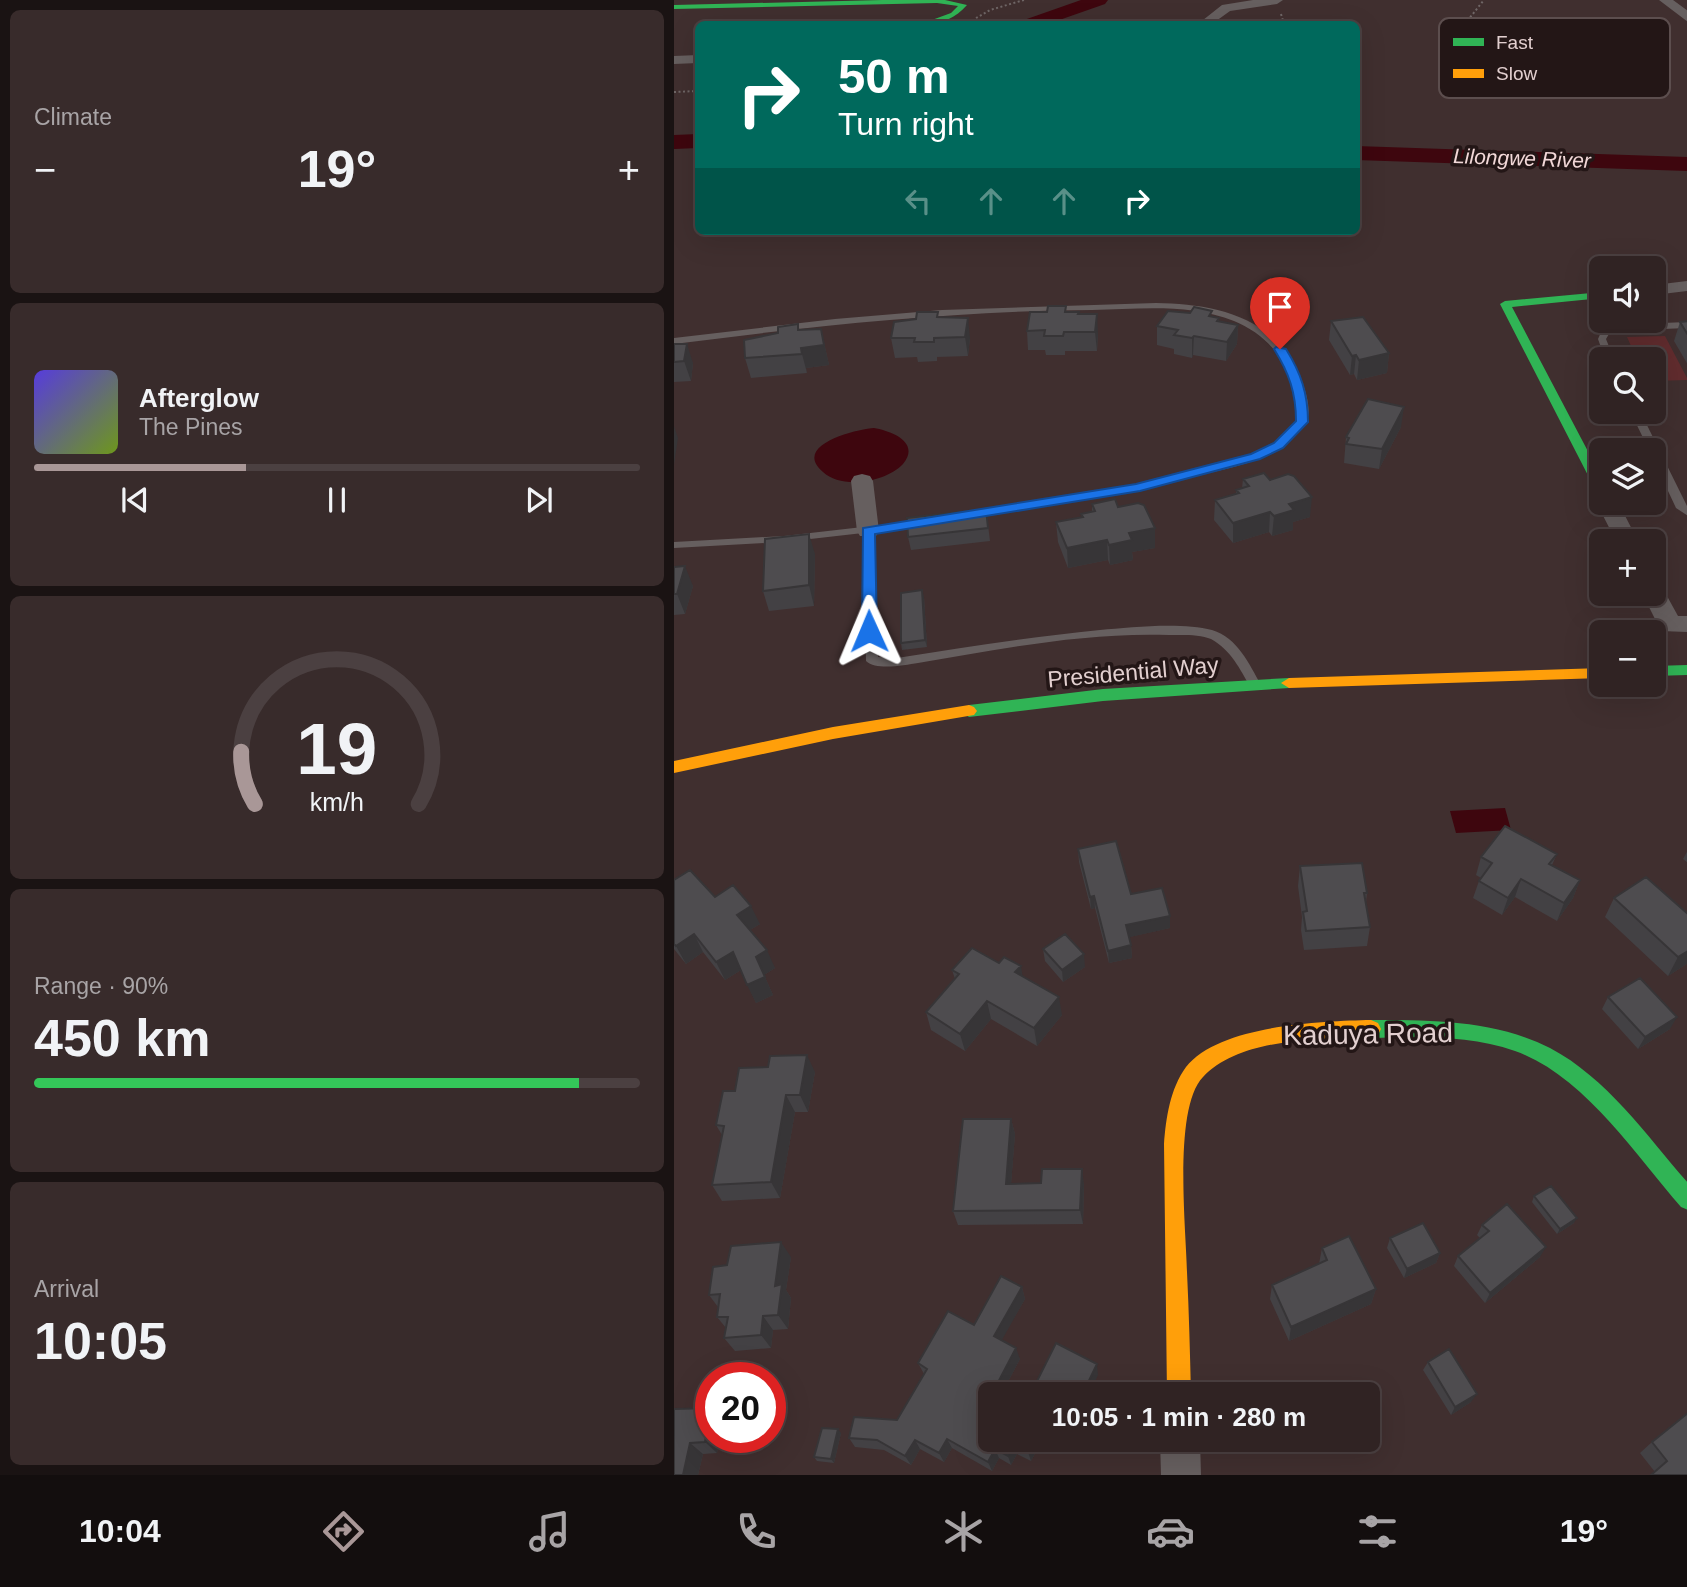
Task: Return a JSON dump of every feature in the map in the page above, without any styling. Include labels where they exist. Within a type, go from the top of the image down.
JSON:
[{"type":"street","points":[[1208,21],[1226,8],[1277,0]]},
{"type":"street","points":[[1665,0],[1687,18]]},
{"type":"street","points":[[674,7],[937,1],[963,5],[954,15],[935,21]]},
{"type":"street","points":[[674,60],[695,60]]},
{"type":"street","points":[[1666,289],[1687,286]]},
{"type":"street","points":[[1589,296],[1505,304],[1589,466]]},
{"type":"street","points":[[862,481],[868,531]]},
{"type":"street","points":[[1660,606],[1670,625],[1687,624]]},
{"type":"street","points":[[1666,671],[1687,670]]},
{"type":"street","name":"Presidential Way","points":[[674,767],[817,735],[939,715],[1105,695],[1255,685],[1589,673]]},
{"type":"street","name":"Kaduya Road","points":[[1179,1382],[1174,1153],[1177,1115],[1185,1087],[1198,1067],[1216,1053],[1245,1042],[1311,1031],[1411,1029],[1460,1031],[1521,1043],[1567,1071],[1590,1091],[1687,1200]]},
{"type":"street","points":[[1180,1452],[1181,1475]]},
{"type":"lane","points":[[674,341],[864,317],[1049,307],[1188,306],[1240,319],[1254,327],[1280,349],[1290,365],[1302,396],[1302,422],[1279,446],[1256,457],[1136,488],[964,517]]},
{"type":"lane","points":[[1605,347],[1602,339],[1605,332],[1613,328],[1687,325]]},
{"type":"lane","points":[[1666,476],[1681,508],[1687,513]]},
{"type":"lane","points":[[674,545],[868,531],[937,521]]},
{"type":"lane","points":[[868,531],[872,661],[897,662],[1032,640],[1140,630],[1180,631],[1211,634],[1235,650],[1255,685]]},
{"type":"path","points":[[973,19],[990,10],[1024,0]]},
{"type":"path","points":[[1470,18],[1484,0]]},
{"type":"path","points":[[674,92],[695,91]]},
{"type":"shaded area","points":[[1665,336],[1687,380],[1666,381],[1666,347],[1632,347],[1627,337]]},
{"type":"shaded area","points":[[874,428],[895,435],[906,444],[908,456],[895,470],[864,482],[841,481],[831,478],[815,462],[815,454],[830,440]]},
{"type":"shaded area","points":[[1505,808],[1511,830],[1456,833],[1450,811]]},
{"type":"building","points":[[1048,306],[1066,306],[1065,312],[1097,314],[1095,332],[1064,332],[1063,336],[1044,336],[1045,330],[1027,331],[1030,312],[1047,312]]},
{"type":"building","points":[[1194,307],[1212,311],[1209,316],[1219,318],[1217,321],[1238,325],[1227,342],[1174,335],[1178,330],[1157,326],[1168,311],[1190,313]]},
{"type":"building","points":[[917,312],[938,312],[937,317],[968,318],[965,337],[934,338],[934,342],[914,342],[915,338],[891,338],[894,322],[916,319]]},
{"type":"building","points":[[1363,317],[1389,353],[1359,360],[1356,355],[1352,356],[1331,321]]},
{"type":"building","points":[[1688,321],[1688,335],[1680,322]]},
{"type":"building","points":[[798,324],[798,330],[821,329],[824,345],[801,348],[802,354],[745,358],[744,340],[778,333],[778,327]]},
{"type":"building","points":[[674,344],[687,344],[684,361],[674,362]]},
{"type":"building","points":[[1368,399],[1404,407],[1382,449],[1346,444],[1349,438],[1346,437]]},
{"type":"building","points":[[1264,473],[1270,480],[1288,474],[1294,476],[1312,497],[1289,504],[1294,510],[1274,516],[1270,512],[1233,523],[1215,500],[1239,493],[1236,490],[1249,486],[1243,479]]},
{"type":"building","points":[[1115,499],[1118,507],[1138,503],[1144,505],[1155,528],[1129,533],[1132,540],[1109,545],[1107,540],[1067,548],[1056,522],[1083,517],[1081,514],[1095,511],[1092,504]]},
{"type":"building","points":[[986,509],[988,528],[908,537],[907,518]]},
{"type":"building","points":[[809,534],[809,585],[763,591],[765,539]]},
{"type":"building","points":[[685,566],[677,594],[674,594],[674,567]]},
{"type":"building","points":[[922,590],[925,640],[901,643],[901,593]]},
{"type":"building","points":[[1505,826],[1557,854],[1549,864],[1580,880],[1564,903],[1521,879],[1508,898],[1479,881],[1492,863],[1481,857]]},
{"type":"building","points":[[1116,841],[1131,894],[1162,888],[1170,916],[1126,925],[1131,945],[1108,951],[1078,849]]},
{"type":"building","points":[[1362,863],[1370,927],[1306,931],[1303,912],[1307,911],[1300,866]]},
{"type":"building","points":[[690,870],[715,897],[733,885],[751,906],[737,915],[767,950],[756,957],[765,977],[747,985],[733,952],[716,962],[694,934],[676,946],[674,944],[674,880]]},
{"type":"building","points":[[1646,877],[1688,914],[1688,951],[1678,957],[1614,898]]},
{"type":"building","points":[[1065,934],[1084,954],[1062,970],[1043,949]]},
{"type":"building","points":[[972,948],[999,963],[1004,957],[1021,966],[1015,972],[1059,997],[1034,1028],[987,1001],[960,1034],[926,1012],[959,974],[952,970]]},
{"type":"building","points":[[1640,978],[1677,1017],[1645,1037],[1608,997]]},
{"type":"building","points":[[807,1055],[800,1095],[786,1095],[771,1182],[712,1185],[724,1126],[716,1125],[723,1091],[735,1091],[739,1068],[768,1067],[770,1056]]},
{"type":"building","points":[[963,1119],[1011,1119],[1006,1184],[1041,1183],[1042,1169],[1082,1169],[1080,1210],[953,1211]]},
{"type":"building","points":[[1551,1186],[1577,1218],[1560,1229],[1534,1196]]},
{"type":"building","points":[[1507,1204],[1546,1247],[1490,1293],[1458,1256],[1489,1231],[1482,1225]]},
{"type":"building","points":[[1423,1223],[1440,1253],[1407,1269],[1390,1238]]},
{"type":"building","points":[[1349,1236],[1376,1289],[1291,1327],[1272,1285],[1327,1260],[1322,1248]]},
{"type":"building","points":[[781,1242],[775,1286],[782,1284],[778,1315],[763,1316],[761,1335],[724,1338],[728,1317],[717,1317],[720,1294],[709,1295],[713,1267],[727,1265],[731,1246]]},
{"type":"building","points":[[1001,1276],[1022,1287],[994,1336],[1016,1348],[998,1382],[978,1382],[978,1452],[993,1452],[988,1462],[947,1439],[939,1453],[915,1440],[905,1456],[877,1440],[849,1438],[854,1417],[897,1420],[927,1369],[918,1363],[948,1311],[974,1325]]},
{"type":"building","points":[[1056,1343],[1097,1364],[1088,1382],[1036,1382]]},
{"type":"building","points":[[1449,1349],[1477,1394],[1455,1407],[1428,1362]]},
{"type":"building","points":[[695,1408],[695,1443],[690,1443],[683,1475],[674,1475],[674,1409]]},
{"type":"building","points":[[1688,1413],[1688,1475],[1651,1475],[1667,1461],[1652,1442]]},
{"type":"building","points":[[822,1428],[838,1429],[831,1459],[814,1457]]},
{"type":"waterway","points":[[1040,21],[1099,0]]},
{"type":"waterway","name":"Lilongwe River","points":[[674,142],[695,141]]},
{"type":"waterway","name":"Lilongwe River","points":[[1360,153],[1688,164]]},
{"type":"traffic: fast","points":[[674,7],[937,1],[963,5],[954,15],[935,21]]},
{"type":"traffic: fast","points":[[1589,296],[1505,304],[1589,466]]},
{"type":"traffic: fast","points":[[1666,671],[1688,670]]},
{"type":"traffic: fast","points":[[969,711],[1103,695],[1289,683]]},
{"type":"traffic: fast","points":[[1371,1029],[1465,1032],[1520,1044],[1545,1055],[1591,1090],[1612,1111],[1688,1200]]},
{"type":"traffic: slow","points":[[1289,683],[1589,673]]},
{"type":"traffic: slow","points":[[674,767],[833,733],[969,711]]},
{"type":"traffic: slow","points":[[1179,1382],[1174,1171],[1177,1118],[1189,1079],[1213,1057],[1255,1041],[1304,1032],[1371,1029]]},
{"type":"route","points":[[869,631],[868,531],[1136,488],[1256,457],[1279,446],[1302,422],[1302,396],[1290,365],[1280,349]]}]
